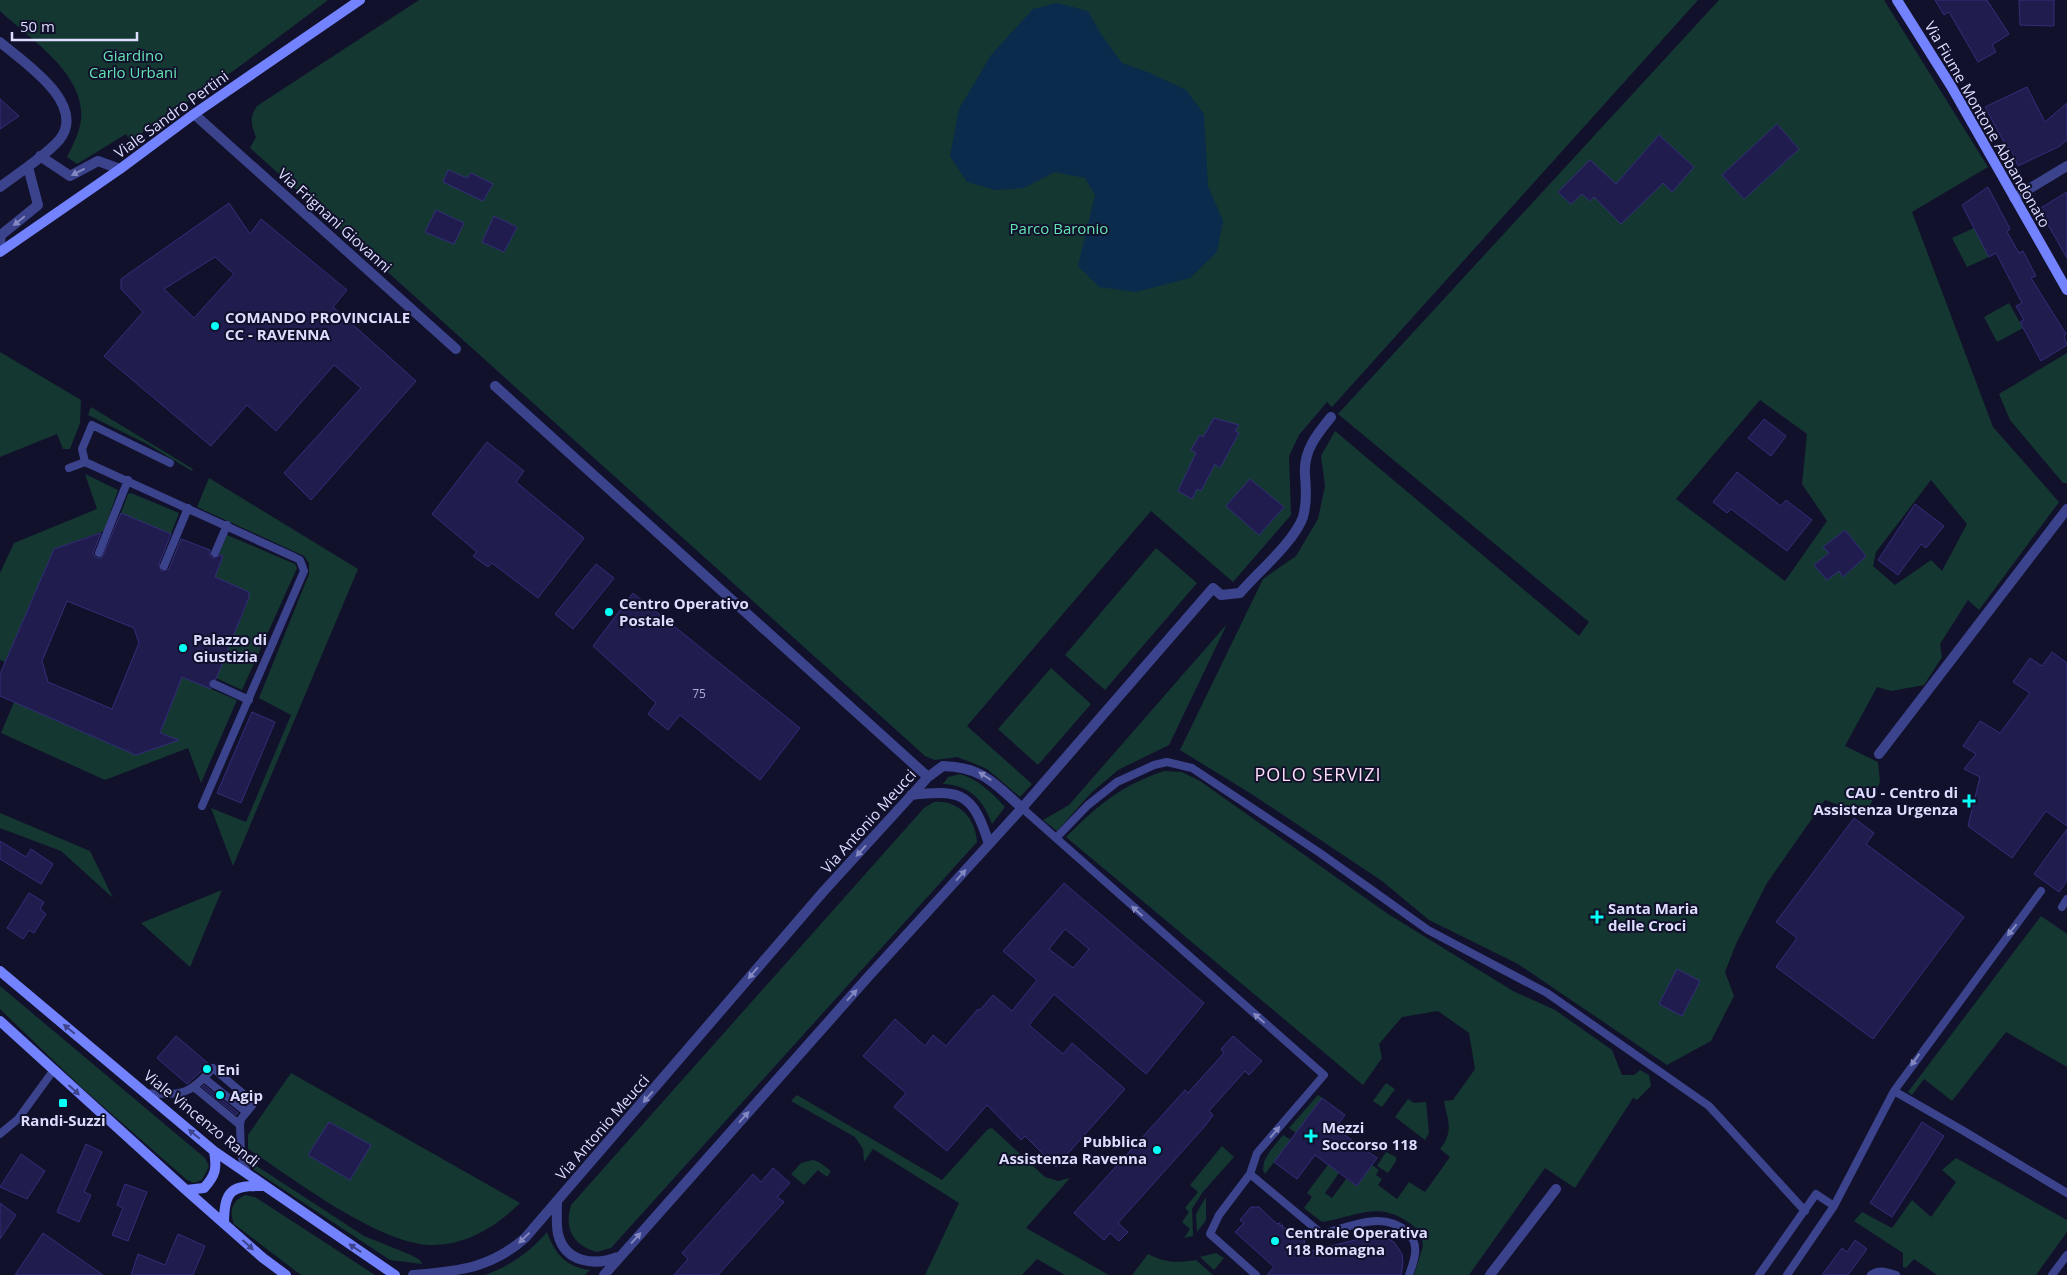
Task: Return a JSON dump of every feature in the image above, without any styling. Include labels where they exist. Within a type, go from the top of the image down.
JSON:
[{"type":"street","name":"Viale Sandro Pertini","points":[[0,252],[120,169],[194,114],[360,0]]},
{"type":"street","name":"Via Fiume Montone Abbandonato","points":[[1897,0],[1951,86],[2067,290]]},
{"type":"street","points":[[0,42],[53,89],[65,104],[67,122],[60,138],[28,167],[0,187]]},
{"type":"street","name":"Via Frignani Giovanni","points":[[194,114],[456,349]]},
{"type":"street","points":[[40,156],[70,176],[98,161],[120,169]]},
{"type":"street","points":[[2014,198],[2067,166]]},
{"type":"street","points":[[0,242],[2,234],[38,205],[28,167]]},
{"type":"street","points":[[495,386],[928,777]]},
{"type":"street","points":[[604,1275],[1022,808],[1213,588],[1221,595],[1240,594],[1292,538],[1302,517],[1307,491],[1305,473],[1307,455],[1315,437],[1331,417]]},
{"type":"street","points":[[1879,754],[2067,509]]},
{"type":"street","name":"Via Antonio Meucci","points":[[413,1275],[464,1269],[507,1253],[558,1202],[823,892],[928,777],[943,766],[973,770],[987,776],[1022,808]]},
{"type":"street","points":[[912,795],[948,793],[961,796],[973,806],[981,819],[989,844]]},
{"type":"street","name":"Viale Vincenzo Randi","points":[[0,971],[214,1151],[395,1275]]},
{"type":"street","points":[[0,1021],[186,1190],[263,1258],[286,1275]]},
{"type":"street","points":[[186,1190],[204,1188],[213,1178],[217,1166],[214,1151]]},
{"type":"street","points":[[224,1223],[224,1204],[230,1193],[241,1185],[263,1186]]},
{"type":"street","points":[[1490,1275],[1556,1189]]},
{"type":"street","points":[[558,1202],[558,1235],[564,1246],[573,1256],[584,1262],[597,1263],[619,1256]]},
{"type":"lane","points":[[85,462],[82,448],[92,425],[170,463]]},
{"type":"lane","points":[[69,468],[85,462],[300,560],[304,571],[202,806]]},
{"type":"lane","points":[[99,553],[128,480]]},
{"type":"lane","points":[[164,566],[188,508]]},
{"type":"lane","points":[[215,552],[226,525]]},
{"type":"lane","points":[[214,684],[249,700]]},
{"type":"lane","points":[[1056,838],[1088,805],[1117,782],[1154,765],[1167,762],[1192,768],[1320,853],[1428,930],[1547,993],[1708,1106],[1805,1212]]},
{"type":"lane","points":[[1022,808],[1324,1075],[1257,1153],[1250,1174],[1218,1215],[1210,1234],[1256,1275]]},
{"type":"lane","points":[[1787,1275],[1834,1206],[1894,1092],[2041,891]]},
{"type":"lane","points":[[2062,906],[2067,899]]},
{"type":"lane","points":[[145,1093],[174,1094],[195,1088],[213,1068],[254,1103],[241,1119],[240,1125],[241,1154],[248,1175]]},
{"type":"lane","points":[[0,1134],[18,1119],[53,1071]]},
{"type":"lane","points":[[204,1078],[246,1112]]},
{"type":"lane","points":[[195,1088],[240,1125]]},
{"type":"lane","points":[[1894,1092],[2067,1193]]},
{"type":"lane","points":[[1250,1174],[1322,1234],[1372,1221],[1387,1220],[1400,1225],[1410,1234],[1415,1244],[1415,1257],[1409,1275]]},
{"type":"lane","points":[[1759,1275],[1816,1194],[1834,1206]]},
{"type":"lane","points":[[2052,1275],[2067,1255]]},
{"type":"lane","points":[[1871,1275],[1875,1272],[1888,1272],[1896,1275]]},
{"type":"green space","name":"Giardino Carlo Urbani","points":[[0,0],[328,0],[236,69],[130,141],[126,134],[77,164],[67,157],[81,122],[78,95],[71,81],[50,55],[0,11]]},
{"type":"green space","name":"Parco Baronio","points":[[419,0],[1698,0],[1332,407],[1327,402],[1299,435],[1289,456],[1291,515],[1233,582],[1151,511],[967,726],[1032,784],[1020,797],[987,769],[957,757],[935,760],[925,756],[250,148],[256,137],[252,121],[257,106]]},
{"type":"green space","points":[[1719,0],[1884,0],[1988,167],[1912,212],[1993,427],[2059,502],[1979,610],[1968,600],[1940,644],[1942,657],[1924,685],[1891,691],[1877,687],[1845,746],[1878,762],[1880,782],[1866,815],[1825,800],[1767,883],[1736,944],[1725,972],[1734,996],[1711,1041],[1667,1065],[1518,964],[1429,920],[1382,881],[1253,795],[1180,750],[1263,579],[1296,556],[1318,519],[1325,486],[1321,456],[1335,431],[1579,636],[1589,622],[1338,414]],"holes":[[[1760,400],[1807,434],[1802,484],[1827,521],[1785,581],[1676,499]],[[1931,480],[1967,524],[1942,571],[1931,560],[1895,585],[1873,566],[1876,552]]]},
{"type":"green space","points":[[1974,228],[1989,257],[1967,267],[1952,238]]},
{"type":"green space","points":[[2009,303],[2023,328],[1997,342],[1984,317]]},
{"type":"green space","points":[[0,352],[81,400],[80,423],[70,449],[63,449],[57,434],[0,457]]},
{"type":"green space","points":[[2067,353],[2067,483],[2063,483],[2010,420],[1999,394]]},
{"type":"green space","points":[[91,407],[193,469],[192,471],[147,444],[88,415]]},
{"type":"green space","points":[[85,474],[118,490],[104,531],[54,549],[5,662],[0,660],[0,573],[14,543],[97,509]]},
{"type":"green space","points":[[209,478],[358,569],[233,866],[211,808],[246,822],[291,715],[259,698],[309,574],[309,563],[304,556],[197,507]]},
{"type":"green space","points":[[131,493],[179,513],[171,534],[121,513],[128,494]]},
{"type":"green space","points":[[227,535],[295,564],[297,568],[242,690],[216,678],[246,606],[215,577],[223,556],[219,554]]},
{"type":"green space","points":[[1156,548],[1197,583],[1105,690],[1065,655]]},
{"type":"green space","points":[[1227,624],[1169,745],[1118,770],[1091,793],[1057,831],[1043,820],[1069,805]]},
{"type":"green space","points":[[1051,668],[1091,704],[1038,765],[998,729]]},
{"type":"green space","points":[[182,677],[237,700],[201,783],[188,748],[105,780],[1,733],[14,702],[136,755],[178,740],[154,730],[167,716]]},
{"type":"green space","points":[[1164,771],[1182,772],[1200,781],[1388,914],[1513,991],[1555,1010],[1612,1050],[1622,1075],[1634,1075],[1640,1070],[1649,1075],[1651,1086],[1637,1100],[1633,1098],[1575,1188],[1545,1168],[1469,1275],[1414,1275],[1423,1246],[1421,1232],[1407,1221],[1395,1215],[1373,1211],[1322,1222],[1304,1208],[1312,1197],[1307,1193],[1336,1154],[1339,1157],[1332,1168],[1339,1173],[1325,1193],[1332,1198],[1346,1179],[1357,1186],[1372,1165],[1379,1170],[1376,1175],[1382,1179],[1378,1185],[1397,1199],[1409,1182],[1425,1192],[1450,1157],[1440,1149],[1447,1137],[1449,1126],[1444,1101],[1453,1100],[1475,1069],[1469,1033],[1438,1011],[1402,1017],[1379,1044],[1382,1058],[1363,1085],[1066,837],[1110,798],[1135,783]]},
{"type":"green space","points":[[960,774],[984,787],[1005,807],[992,824],[980,801],[974,795],[961,787],[943,784],[948,777]]},
{"type":"green space","points":[[934,802],[951,804],[964,813],[970,819],[977,842],[611,1248],[597,1252],[582,1245],[572,1235],[570,1229],[569,1214],[571,1205],[924,808]]},
{"type":"green space","points":[[0,813],[90,851],[113,898],[61,851],[0,828]]},
{"type":"green space","points":[[222,890],[190,967],[141,923]]},
{"type":"green space","points":[[2041,916],[2067,934],[2067,1067],[2006,1032],[1952,1101],[1924,1079],[1912,1095],[1908,1092]]},
{"type":"green space","points":[[0,986],[205,1158],[209,1166],[202,1180],[194,1183],[187,1180],[81,1087],[0,1009]]},
{"type":"green space","points":[[291,1073],[520,1203],[481,1233],[458,1242],[433,1245],[411,1242],[388,1234],[337,1208],[248,1149],[248,1135]]},
{"type":"green space","points":[[1386,1083],[1395,1089],[1382,1107],[1373,1101]]},
{"type":"green space","points":[[797,1095],[942,1180],[988,1129],[992,1128],[1045,1177],[1058,1181],[1070,1178],[1026,1228],[1109,1275],[1065,1275],[1037,1259],[1022,1275],[925,1275],[959,1203],[873,1149],[864,1162],[863,1149],[855,1137],[791,1101]]},
{"type":"green space","points":[[1318,1095],[1322,1098],[1296,1133],[1289,1128]]},
{"type":"green space","points":[[1408,1099],[1414,1103],[1426,1102],[1429,1133],[1425,1140],[1395,1117]]},
{"type":"green space","points":[[1283,1135],[1291,1140],[1265,1174],[1263,1170],[1264,1162]]},
{"type":"green space","points":[[1222,1146],[1234,1157],[1202,1193],[1192,1209],[1193,1236],[1184,1238],[1190,1229],[1182,1222],[1189,1212],[1185,1208],[1198,1192],[1190,1185]]},
{"type":"green space","points":[[1386,1152],[1396,1157],[1396,1161],[1388,1173],[1377,1166]]},
{"type":"green space","points":[[1956,1158],[2067,1220],[2067,1232],[2036,1275],[1937,1275],[1914,1259],[1906,1268],[1903,1267],[1903,1253],[1854,1221],[1862,1212],[1892,1228],[1912,1200],[1931,1217],[1956,1182],[1942,1170]]},
{"type":"green space","points":[[813,1160],[831,1171],[827,1177],[818,1170],[804,1185],[791,1174],[801,1163]]},
{"type":"green space","points":[[252,1163],[364,1236],[411,1255],[420,1260],[422,1264],[390,1260],[254,1170]]},
{"type":"green space","points":[[245,1195],[255,1197],[375,1275],[301,1275],[234,1224],[232,1211],[234,1203]]},
{"type":"green space","points":[[1206,1197],[1206,1220],[1197,1232],[1196,1214]]},
{"type":"green space","points":[[547,1232],[562,1258],[574,1266],[590,1270],[585,1275],[485,1275],[519,1258]]},
{"type":"green space","points":[[1216,1253],[1224,1258],[1214,1270],[1200,1257]]},
{"type":"green space","points":[[1148,1254],[1172,1262],[1196,1260],[1213,1275],[1132,1275]]},
{"type":"water","points":[[1057,3],[1088,11],[1101,34],[1122,63],[1150,73],[1186,90],[1204,114],[1208,186],[1223,221],[1217,252],[1190,278],[1136,292],[1099,287],[1078,266],[1095,195],[1085,178],[1055,172],[1024,188],[995,190],[967,182],[950,156],[959,109],[991,55],[1033,9]]},
{"type":"building","points":[[1935,0],[1987,0],[2009,34],[1992,45],[1996,52],[1978,62],[1949,12],[1944,15]]},
{"type":"building","points":[[2019,0],[2054,0],[2054,26],[2020,25]]},
{"type":"building","points":[[2027,87],[2045,122],[2067,103],[2067,140],[2060,146],[2018,166],[2010,147],[2007,148],[1985,107]]},
{"type":"building","points":[[0,99],[19,116],[0,129]]},
{"type":"building","points":[[1777,124],[1799,149],[1744,199],[1722,175]]},
{"type":"building","points":[[1659,135],[1694,167],[1672,192],[1663,183],[1621,224],[1594,197],[1590,201],[1582,194],[1571,204],[1558,192],[1590,160],[1616,184]]},
{"type":"building","points":[[448,170],[467,178],[471,173],[493,184],[483,201],[443,182]]},
{"type":"building","points":[[1988,187],[2010,229],[2007,232],[2019,253],[2023,251],[2036,276],[2031,278],[2066,334],[2064,336],[2067,345],[2041,361],[2020,322],[2024,320],[2016,306],[2022,303],[1996,253],[1989,257],[1962,205]]},
{"type":"building","points":[[2067,192],[2067,258],[2039,209]]},
{"type":"building","points":[[229,203],[250,234],[261,219],[347,290],[333,307],[416,381],[311,500],[284,473],[361,388],[334,365],[276,431],[247,405],[211,446],[104,356],[143,312],[121,289],[121,279]],"holes":[[[215,257],[234,274],[194,318],[164,289]]]},
{"type":"building","points":[[436,210],[464,223],[454,244],[425,232]]},
{"type":"building","points":[[494,216],[517,227],[504,252],[482,242]]},
{"type":"building","points":[[1214,418],[1239,425],[1235,431],[1239,433],[1220,468],[1215,464],[1201,491],[1197,489],[1192,499],[1178,491],[1196,453],[1191,450],[1200,435],[1203,437]]},
{"type":"building","points":[[1764,419],[1786,436],[1771,456],[1748,438]]},
{"type":"building","points":[[487,442],[524,471],[516,482],[584,538],[538,598],[492,563],[488,567],[473,556],[477,552],[432,514]]},
{"type":"building","points":[[1737,472],[1781,506],[1786,500],[1812,520],[1787,551],[1731,509],[1727,513],[1713,502]]},
{"type":"building","points":[[1250,479],[1284,507],[1259,535],[1226,506]]},
{"type":"building","points":[[1915,504],[1944,526],[1926,548],[1921,544],[1898,575],[1878,560]]},
{"type":"building","name":"Palazzo di Giustizia","points":[[121,513],[171,534],[159,564],[161,571],[169,569],[181,539],[210,550],[210,556],[213,558],[220,555],[223,556],[215,577],[249,592],[249,597],[216,679],[209,682],[211,689],[182,677],[160,733],[179,740],[136,755],[0,696],[0,674],[54,549],[101,533],[93,553],[96,558],[102,558]],"holes":[[[67,601],[134,628],[139,643],[112,709],[48,682],[42,661]]]},
{"type":"building","points":[[1845,530],[1866,556],[1843,577],[1839,571],[1827,580],[1814,565],[1829,553],[1823,547]]},
{"type":"building","points":[[596,564],[614,578],[573,629],[555,614]]},
{"type":"building","points":[[633,593],[800,728],[760,780],[680,715],[668,730],[648,714],[656,703],[593,646]]},
{"type":"building","points":[[2052,652],[2067,663],[2067,826],[2046,811],[2012,858],[1968,826],[1980,777],[1964,769],[1976,754],[1963,746],[1980,721],[2000,733],[2030,693],[2013,682],[2030,658],[2042,666]]},
{"type":"building","points":[[252,712],[275,722],[241,803],[217,793]]},
{"type":"building","points":[[1854,818],[1874,833],[1866,844],[1964,917],[1873,1039],[1776,967],[1797,938],[1776,922]]},
{"type":"building","points":[[2067,829],[2067,881],[2059,892],[2034,874]]},
{"type":"building","points":[[0,841],[26,857],[31,849],[53,864],[41,884],[0,859]]},
{"type":"building","points":[[1064,883],[1204,1003],[1146,1074],[1054,994],[1029,1025],[1063,1054],[1072,1043],[1125,1089],[1056,1167],[1025,1136],[1021,1140],[987,1105],[947,1151],[894,1107],[906,1093],[863,1056],[895,1019],[925,1046],[933,1035],[946,1046],[978,1009],[980,1010],[993,995],[1012,1011],[1037,980],[1003,951]],"holes":[[[1065,929],[1089,949],[1073,968],[1049,949]]]},
{"type":"building","points":[[29,893],[44,902],[40,909],[46,914],[34,933],[29,930],[23,939],[7,928]]},
{"type":"building","points":[[1677,969],[1700,981],[1682,1016],[1659,1004]]},
{"type":"building","points":[[176,1036],[209,1064],[187,1084],[157,1058]]},
{"type":"building","name":"Pubblica Assistenza Ravenna","points":[[1233,1036],[1262,1061],[1249,1075],[1245,1071],[1209,1111],[1213,1115],[1205,1126],[1118,1223],[1128,1232],[1119,1241],[1110,1233],[1104,1240],[1074,1213],[1185,1090],[1188,1093],[1224,1053],[1221,1049]]},
{"type":"building","points":[[204,1085],[238,1113],[236,1115],[202,1087]]},
{"type":"building","points":[[1322,1098],[1345,1115],[1335,1128],[1377,1158],[1357,1186],[1315,1155],[1297,1179],[1274,1162]]},
{"type":"building","points":[[329,1122],[371,1145],[350,1180],[308,1155]]},
{"type":"building","points":[[1922,1122],[1944,1136],[1892,1217],[1870,1203]]},
{"type":"building","points":[[86,1144],[102,1152],[84,1192],[91,1195],[79,1222],[57,1212]]},
{"type":"building","points":[[21,1154],[45,1171],[27,1199],[0,1187]]},
{"type":"building","points":[[773,1168],[790,1183],[777,1197],[784,1202],[718,1275],[674,1275],[688,1259],[682,1253],[753,1174],[761,1182]]},
{"type":"building","points":[[125,1184],[147,1192],[128,1241],[112,1235],[123,1208],[117,1205]]},
{"type":"building","points":[[0,1203],[16,1215],[0,1239]]},
{"type":"building","name":"Centrale Operativa 118 Romagna","points":[[1251,1207],[1259,1207],[1277,1224],[1283,1225],[1282,1228],[1286,1228],[1285,1231],[1303,1236],[1307,1252],[1371,1236],[1385,1237],[1394,1242],[1402,1254],[1401,1275],[1267,1275],[1274,1267],[1235,1232],[1244,1223],[1240,1220]]},
{"type":"building","points":[[43,1233],[103,1275],[15,1275]]},
{"type":"building","points":[[178,1234],[205,1246],[193,1275],[131,1275],[138,1254],[165,1265]]},
{"type":"building","points":[[1855,1240],[1867,1249],[1848,1275],[1822,1275],[1842,1248],[1847,1252]]},
{"type":"place","name":"COMANDO PROVINCIALE CC - RAVENNA","points":[[215,326]]},
{"type":"place","name":"Centro Operativo Postale","points":[[609,612]]},
{"type":"place","name":"Palazzo di Giustizia","points":[[183,648]]},
{"type":"place","name":"CAU - Centro di Assistenza Urgenza","points":[[1969,801]]},
{"type":"place","name":"Santa Maria delle Croci","points":[[1597,917]]},
{"type":"place","name":"Eni","points":[[207,1069]]},
{"type":"place","name":"Agip","points":[[220,1095]]},
{"type":"place","name":"Randi-Suzzi","points":[[63,1103]]},
{"type":"place","name":"Mezzi Soccorso 118","points":[[1311,1136]]},
{"type":"place","name":"Pubblica Assistenza Ravenna","points":[[1157,1150]]},
{"type":"place","name":"Centrale Operativa 118 Romagna","points":[[1275,1241]]},
{"type":"district","name":"POLO SERVIZI","points":[[1318,774]]}]
